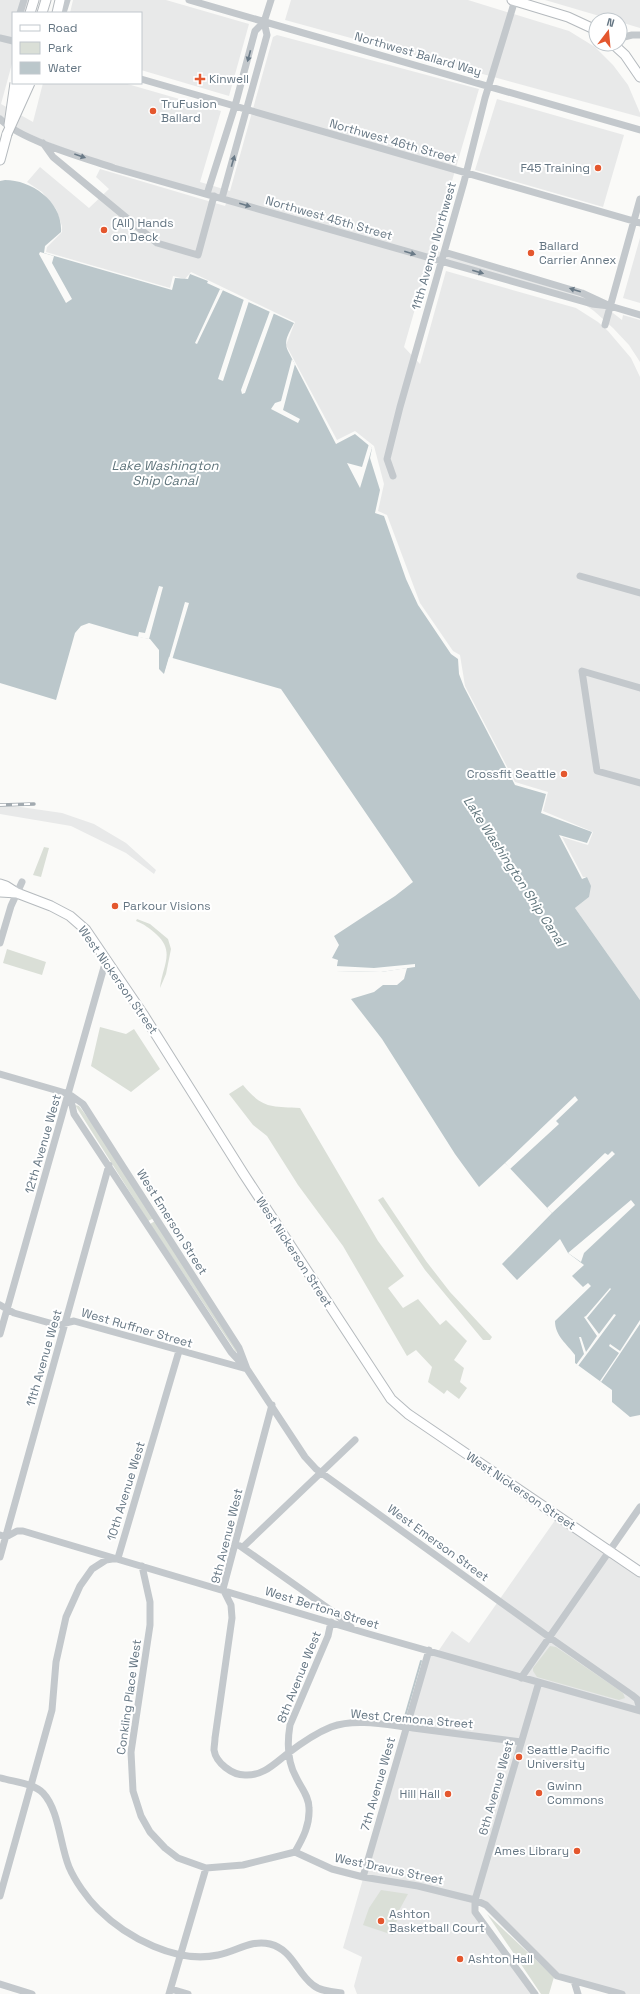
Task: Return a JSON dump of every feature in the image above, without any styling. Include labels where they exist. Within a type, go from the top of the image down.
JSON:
[{"type":"main road","points":[[30,12],[34,0]]},
{"type":"main road","points":[[42,12],[46,0]]},
{"type":"main road","points":[[57,12],[60,0]]},
{"type":"main road","points":[[514,0],[568,17],[588,26]]},
{"type":"main road","points":[[622,52],[640,77]]},
{"type":"main road","points":[[7,134],[15,84]]},
{"type":"main road","points":[[0,160],[22,84]]},
{"type":"main road","points":[[7,134],[30,84]]},
{"type":"main road","points":[[0,884],[17,893]]},
{"type":"main road","name":"West Nickerson Street","points":[[0,892],[17,893],[51,906],[78,922],[143,1014],[241,1169],[391,1399],[408,1414],[640,1572]]},
{"type":"street","points":[[20,12],[24,0]]},
{"type":"street","points":[[63,12],[67,0]]},
{"type":"street","name":"Northwest Ballard Way","points":[[189,0],[640,130]]},
{"type":"street","points":[[43,143],[53,157],[157,243],[198,255],[210,195],[255,31],[264,22],[271,0]]},
{"type":"street","name":"11th Avenue Northwest","points":[[393,476],[387,459],[400,407],[514,0]]},
{"type":"street","points":[[222,198],[267,35],[264,22]]},
{"type":"street","points":[[628,36],[640,35]]},
{"type":"street","points":[[0,38],[12,40]]},
{"type":"street","name":"Northwest 46th Street","points":[[142,79],[637,222]]},
{"type":"street","name":"Northwest 45th Street","points":[[0,120],[13,129],[43,143],[114,168],[592,304],[610,306]]},
{"type":"street","points":[[605,325],[637,222],[640,199]]},
{"type":"street","name":"Northwest 45th Street","points":[[444,252],[582,292],[610,306],[640,315]]},
{"type":"street","points":[[580,576],[640,594]]},
{"type":"street","points":[[640,688],[582,672],[597,771],[640,783]]},
{"type":"street","points":[[0,943],[11,906],[22,882]]},
{"type":"street","name":"12th Avenue West","points":[[0,1334],[106,960]]},
{"type":"street","name":"West Emerson Street","points":[[0,1074],[69,1094],[83,1104],[239,1348],[247,1369]]},
{"type":"street","name":"West Emerson Street","points":[[69,1094],[74,1114],[231,1352],[247,1369],[305,1457],[322,1473],[632,1695],[637,1699],[640,1710]]},
{"type":"street","name":"11th Avenue West","points":[[0,1557],[3,1536],[65,1324],[109,1165]]},
{"type":"street","name":"West Ruffner Street","points":[[0,1305],[7,1309],[56,1325],[74,1321],[179,1352],[247,1369]]},
{"type":"street","name":"10th Avenue West","points":[[0,1896],[52,1710],[56,1662],[66,1617],[80,1586],[92,1569],[106,1560],[118,1558],[179,1352]]},
{"type":"street","name":"9th Avenue West","points":[[222,1764],[214,1750],[232,1618],[231,1605],[223,1589],[272,1406]]},
{"type":"street","points":[[243,1548],[355,1440]]},
{"type":"street","points":[[521,1678],[640,1507]]},
{"type":"street","name":"West Bertona Street","points":[[3,1536],[17,1531],[23,1531],[223,1589],[354,1630],[429,1650],[521,1678],[640,1710]]},
{"type":"street","points":[[236,1545],[243,1548],[332,1611],[354,1630]]},
{"type":"street","name":"Conkling Place West","points":[[142,1566],[150,1602],[150,1625],[131,1752],[131,1769],[135,1797],[141,1816],[150,1832],[165,1848],[178,1858],[206,1868]]},
{"type":"street","name":"8th Avenue West","points":[[295,1852],[304,1837],[309,1823],[310,1808],[306,1795],[295,1776],[288,1753],[290,1725],[328,1636],[331,1622]]},
{"type":"street","name":"7th Avenue West","points":[[363,1877],[405,1727],[429,1650]]},
{"type":"street","name":"6th Avenue West","points":[[475,1900],[539,1682]]},
{"type":"street","name":"West Cremona Street","points":[[222,1764],[230,1771],[244,1776],[258,1774],[273,1766],[288,1753],[318,1733],[332,1727],[349,1723],[405,1727],[521,1742]]},
{"type":"street","points":[[1,1778],[31,1786],[42,1792],[51,1804],[69,1867],[98,1909],[131,1934],[152,1945],[180,1955],[208,1957],[258,1943],[269,1943],[280,1947],[288,1954],[304,1976],[313,1985],[321,1989],[341,1993]]},
{"type":"street","points":[[188,1994],[170,1992],[206,1868],[243,1865],[295,1852]]},
{"type":"street","name":"West Dravus Street","points":[[295,1852],[332,1869],[363,1877],[418,1886],[475,1900],[486,1905],[554,1974],[622,1994]]},
{"type":"street","points":[[475,1900],[473,1906],[475,1912],[534,1994]]},
{"type":"street","points":[[574,1981],[578,1994]]},
{"type":"street","points":[[0,1984],[32,1994]]},
{"type":"shaded area","points":[[0,0],[29,0],[26,12],[12,12],[12,64],[1,104],[33,122],[43,84],[127,84],[221,111],[200,182],[230,191],[273,37],[277,35],[479,89],[432,249],[458,259],[577,293],[600,303],[622,320],[623,315],[640,320],[640,362],[629,345],[613,328],[584,304],[430,257],[404,347],[420,364],[446,271],[576,308],[598,322],[608,331],[631,358],[640,377],[640,1000],[575,908],[589,897],[587,877],[583,877],[562,837],[588,845],[593,832],[543,811],[548,792],[515,782],[465,686],[460,655],[453,651],[420,603],[387,515],[378,511],[384,484],[374,446],[355,431],[337,440],[286,345],[295,322],[191,272],[185,279],[173,276],[170,288],[46,252],[47,247],[62,232],[62,226],[56,209],[42,192],[27,182],[40,167],[89,208],[109,189],[96,177],[100,169],[225,206],[228,199],[81,155],[38,138],[0,119]]},
{"type":"shaded area","points":[[73,0],[166,0],[249,24],[229,96],[142,70],[142,12],[70,12]]},
{"type":"shaded area","points":[[291,0],[468,0],[569,31],[588,43],[588,52],[600,52],[613,65],[628,85],[640,113],[640,117],[285,20]]},
{"type":"shaded area","points":[[545,0],[640,0],[640,28],[628,24],[628,12],[588,13]]},
{"type":"shaded area","points":[[497,99],[624,135],[603,207],[475,170]]},
{"type":"shaded area","points":[[640,238],[640,303],[623,298]]},
{"type":"shaded area","points":[[0,804],[62,813],[94,824],[126,843],[156,870],[154,874],[126,853],[71,826],[0,814]]},
{"type":"shaded area","name":"Seattle Pacific University","points":[[558,1516],[640,1572],[640,1994],[622,1994],[557,1976],[486,1905],[475,1900],[473,1906],[535,1994],[357,1994],[354,1986],[362,1957],[343,1948],[429,1650],[437,1653],[452,1631],[469,1643]]},
{"type":"green space","points":[[44,847],[49,848],[41,877],[33,875]]},
{"type":"green space","points":[[137,919],[150,924],[168,939],[171,949],[166,974],[160,988],[167,953],[165,947],[156,934],[142,923],[136,921]]},
{"type":"green space","points":[[7,949],[46,962],[42,975],[3,963]]},
{"type":"green space","points":[[100,1027],[126,1034],[134,1029],[160,1069],[131,1092],[91,1066]]},
{"type":"green space","points":[[243,1085],[256,1098],[268,1105],[300,1108],[378,1241],[404,1276],[388,1288],[403,1308],[418,1299],[440,1325],[446,1320],[467,1341],[454,1360],[464,1368],[460,1382],[467,1388],[459,1399],[447,1390],[444,1394],[428,1382],[432,1367],[416,1350],[407,1356],[343,1246],[298,1185],[267,1136],[253,1125],[229,1094]]},
{"type":"green space","points":[[75,1105],[79,1106],[101,1135],[154,1218],[148,1221]]},
{"type":"green space","points":[[383,1197],[426,1261],[450,1292],[492,1337],[490,1340],[483,1340],[425,1270],[378,1200]]},
{"type":"green space","points":[[155,1221],[239,1350],[236,1352],[150,1224]]},
{"type":"green space","points":[[550,1646],[556,1647],[619,1690],[623,1693],[625,1698],[619,1700],[537,1677],[533,1671],[533,1668]]},
{"type":"green space","points":[[381,1890],[408,1894],[396,1916],[398,1917],[393,1935],[363,1925],[369,1908]]},
{"type":"green space","points":[[487,1914],[554,1977],[549,1994],[541,1994]]},
{"type":"water","name":"Lake Washington Ship Canal","points":[[5,180],[25,184],[35,189],[51,202],[57,211],[61,232],[45,246],[44,253],[172,290],[175,278],[188,279],[190,274],[208,281],[207,283],[294,323],[286,340],[288,351],[336,444],[355,434],[372,448],[370,458],[380,490],[375,513],[384,516],[406,579],[418,605],[451,654],[458,659],[459,674],[464,687],[515,785],[546,794],[541,813],[592,832],[587,843],[559,835],[582,879],[587,877],[591,886],[589,897],[575,908],[640,1000],[640,1415],[630,1417],[612,1402],[612,1390],[575,1363],[575,1355],[562,1340],[557,1331],[555,1321],[591,1286],[588,1283],[583,1287],[572,1276],[584,1265],[568,1253],[560,1239],[517,1280],[502,1264],[552,1213],[505,1163],[479,1187],[455,1154],[382,1039],[351,999],[374,992],[383,985],[397,985],[404,979],[407,968],[381,972],[336,971],[338,960],[332,958],[339,945],[334,936],[395,896],[413,882],[281,689],[169,657],[164,674],[159,669],[159,650],[150,639],[130,635],[89,623],[81,626],[75,633],[56,700],[0,683],[0,181]]},
{"type":"pier","points":[[40,252],[54,256],[52,263],[72,299],[66,303],[39,254]]},
{"type":"pier","points":[[220,289],[223,290],[197,344],[195,343]]},
{"type":"pier","points":[[244,299],[249,301],[223,381],[218,379]]},
{"type":"pier","points":[[270,311],[274,313],[245,393],[242,394],[241,390]]},
{"type":"pier","points":[[292,359],[295,364],[283,410],[300,419],[298,423],[271,409],[275,403],[281,401]]},
{"type":"pier","points":[[369,444],[372,448],[360,488],[347,463],[362,467]]},
{"type":"pier","points":[[159,586],[163,587],[149,639],[138,637],[139,632],[145,633]]},
{"type":"pier","points":[[185,602],[189,603],[172,660],[166,675],[164,676]]},
{"type":"pier","points":[[415,964],[415,967],[381,972],[336,971],[336,966],[374,968]]},
{"type":"pier","points":[[575,1096],[578,1100],[556,1121],[559,1124],[510,1169],[505,1163]]},
{"type":"pier","points":[[612,1151],[615,1154],[552,1213],[547,1208],[605,1153],[608,1155]]},
{"type":"pier","points":[[631,1200],[635,1205],[584,1253],[581,1262],[568,1253]]},
{"type":"pier","points":[[610,1288],[611,1289],[587,1318],[599,1334],[614,1314],[616,1315],[578,1366],[576,1365],[584,1354],[579,1337],[581,1337],[586,1352],[597,1336],[584,1317]]},
{"type":"pier","points":[[640,1320],[640,1324],[601,1382],[600,1381],[619,1353],[609,1346],[610,1344],[620,1351]]},
{"type":"waterway","points":[[404,1720],[421,1661]]},
{"type":"railway","points":[[0,805],[34,804]]},
{"type":"place","name":"Kinwell","points":[[200,79]]},
{"type":"place","name":"TruFusion Ballard","points":[[153,111]]},
{"type":"place","name":"F45 Training","points":[[598,168]]},
{"type":"place","name":"(All) Hands on Deck","points":[[104,230]]},
{"type":"place","name":"Ballard Carrier Annex","points":[[531,253]]},
{"type":"place","name":"Crossfit Seattle","points":[[564,774]]},
{"type":"place","name":"Parkour Visions","points":[[115,906]]},
{"type":"place","name":"Seattle Pacific University","points":[[519,1757]]},
{"type":"place","name":"Gwinn Commons","points":[[539,1793]]},
{"type":"place","name":"Hill Hall","points":[[448,1794]]},
{"type":"place","name":"Ames Library","points":[[577,1851]]},
{"type":"place","name":"Ashton Basketball Court","points":[[381,1921]]},
{"type":"place","name":"Ashton Hall","points":[[460,1959]]}]
